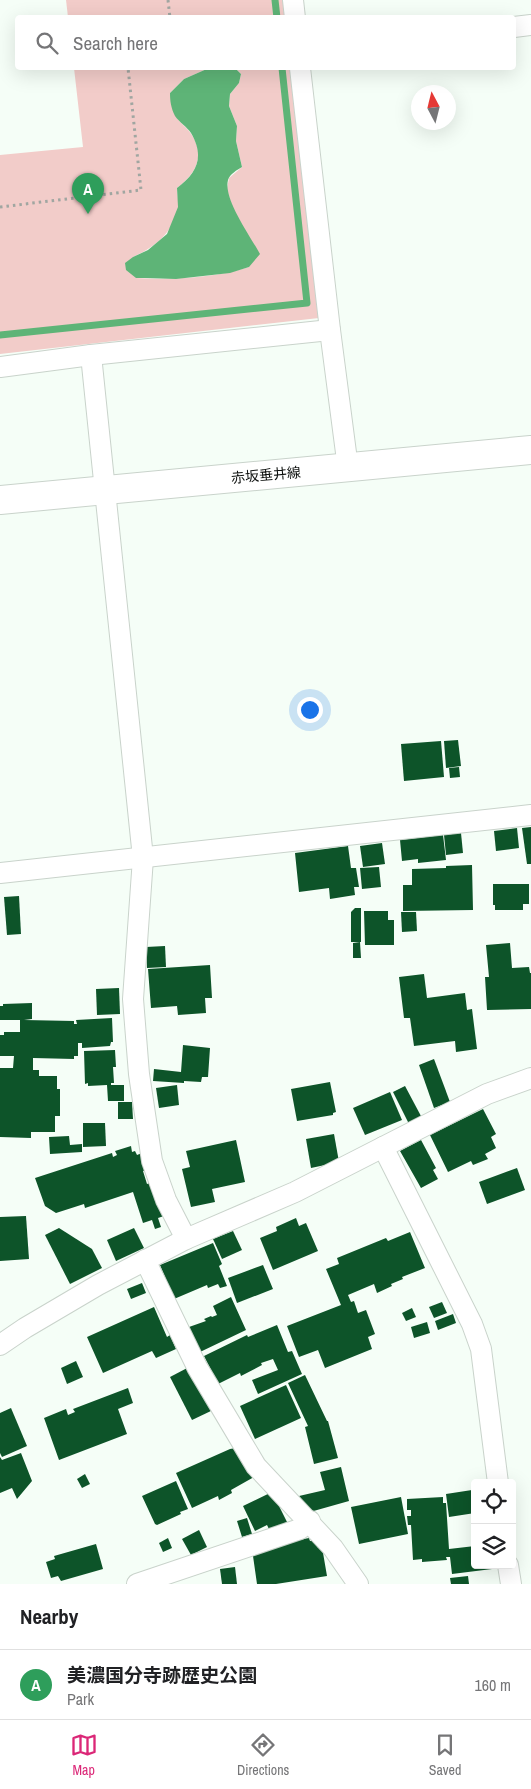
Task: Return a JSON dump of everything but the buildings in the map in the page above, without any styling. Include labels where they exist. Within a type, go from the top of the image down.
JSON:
[{"type":"main road","name":"赤坂垂井線","points":[[0,500],[531,450]]},
{"type":"street","points":[[293,0],[295,15]]},
{"type":"street","points":[[516,27],[531,25]]},
{"type":"street","points":[[300,70],[348,468]]},
{"type":"street","points":[[0,367],[330,330]]},
{"type":"street","points":[[91,356],[143,858],[133,999],[139,1074],[152,1161],[166,1200],[186,1239]]},
{"type":"street","points":[[0,873],[531,815]]},
{"type":"street","points":[[0,1344],[98,1285],[186,1239],[295,1192],[487,1094],[531,1078]]},
{"type":"street","points":[[383,1147],[472,1324],[481,1349],[497,1479]]},
{"type":"street","points":[[145,1260],[197,1366],[256,1466],[334,1548],[358,1584]]},
{"type":"street","points":[[137,1584],[300,1529],[310,1521]]},
{"type":"street","points":[[509,1569],[511,1584]]},
{"type":"path","points":[[168,0],[170,15]]},
{"type":"path","points":[[0,207],[141,190],[128,70]]},
{"type":"shaded area","points":[[66,0],[284,0],[285,15],[68,15]]},
{"type":"shaded area","points":[[74,70],[204,70],[184,79],[170,93],[177,118],[194,139],[198,154],[197,162],[195,169],[177,188],[178,208],[172,225],[155,244],[133,257],[136,278],[164,279],[208,276],[249,267],[227,189],[229,178],[242,167],[236,141],[237,126],[229,106],[230,94],[239,83],[241,74],[237,70],[291,70],[319,318],[0,354],[0,155],[83,147]]},
{"type":"shaded area","points":[[204,70],[237,70],[241,74],[239,83],[230,94],[229,106],[237,126],[236,141],[242,167],[230,176],[228,188],[234,207],[260,254],[249,267],[230,273],[176,279],[136,278],[126,270],[125,263],[148,250],[167,234],[178,207],[177,188],[190,176],[197,164],[198,150],[195,142],[191,133],[175,116],[171,105],[170,93],[184,79]]},
{"type":"waterway","points":[[275,0],[277,15]]},
{"type":"waterway","points":[[0,335],[307,303],[282,70]]},
{"type":"place","name":"美濃国分寺跡歴史公園","points":[[88,214]]}]
